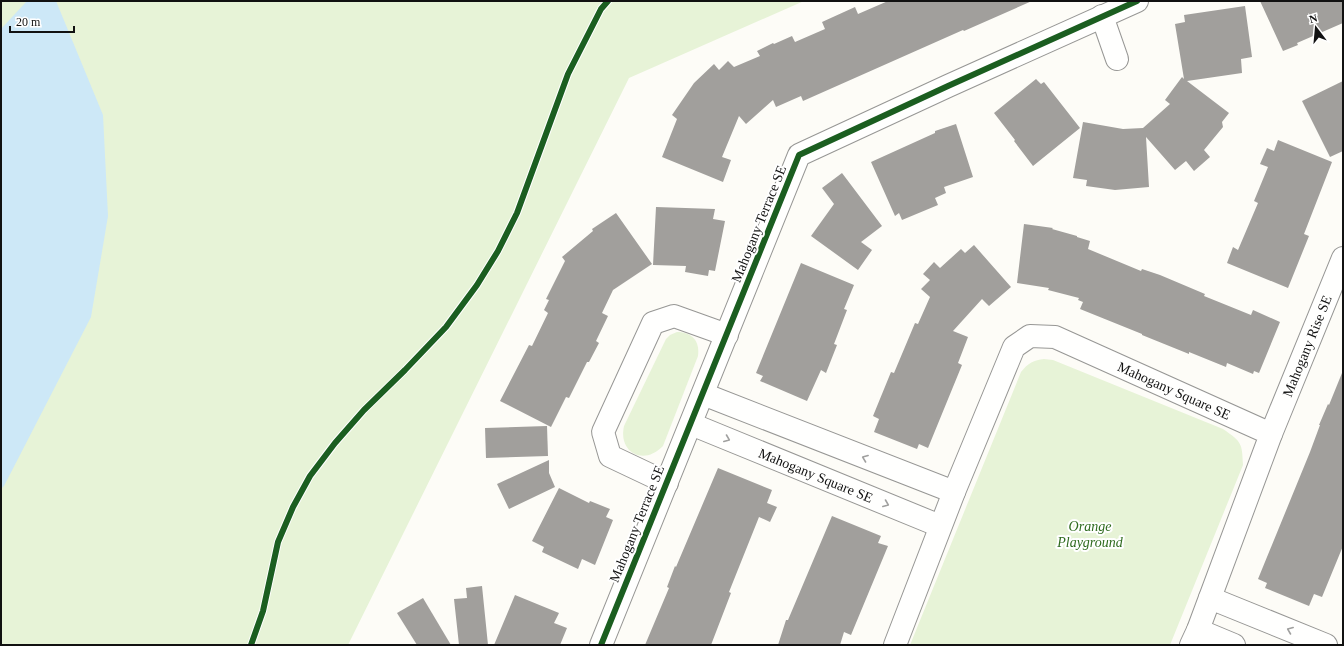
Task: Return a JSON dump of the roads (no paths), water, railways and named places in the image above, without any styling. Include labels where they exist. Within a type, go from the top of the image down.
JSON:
[{"type":"street","name":"Mahogany Terrace SE","points":[[601,645],[799,155],[1137,1]]},
{"type":"street","points":[[1102,16],[1117,59]]},
{"type":"street","name":"Mahogany Rise SE","points":[[1271,434],[1343,258]]},
{"type":"street","points":[[667,483],[610,456],[603,432],[653,323],[674,316],[727,335]]},
{"type":"street","name":"Mahogany Square SE","points":[[895,645],[940,526],[1014,347],[1030,336],[1055,337],[1271,434]]},
{"type":"street","points":[[702,394],[954,492]]},
{"type":"street","name":"Mahogany Square SE","points":[[691,424],[940,526]]},
{"type":"street","points":[[1234,645],[1194,638],[1271,434]]},
{"type":"street","points":[[1210,598],[1326,645]]},
{"type":"water","points":[[27,1],[56,1],[103,115],[108,216],[91,317],[4,486],[1,489],[1,29]]},
{"type":"park label","name":"Orange Playground","points":[[1090,534]]}]
